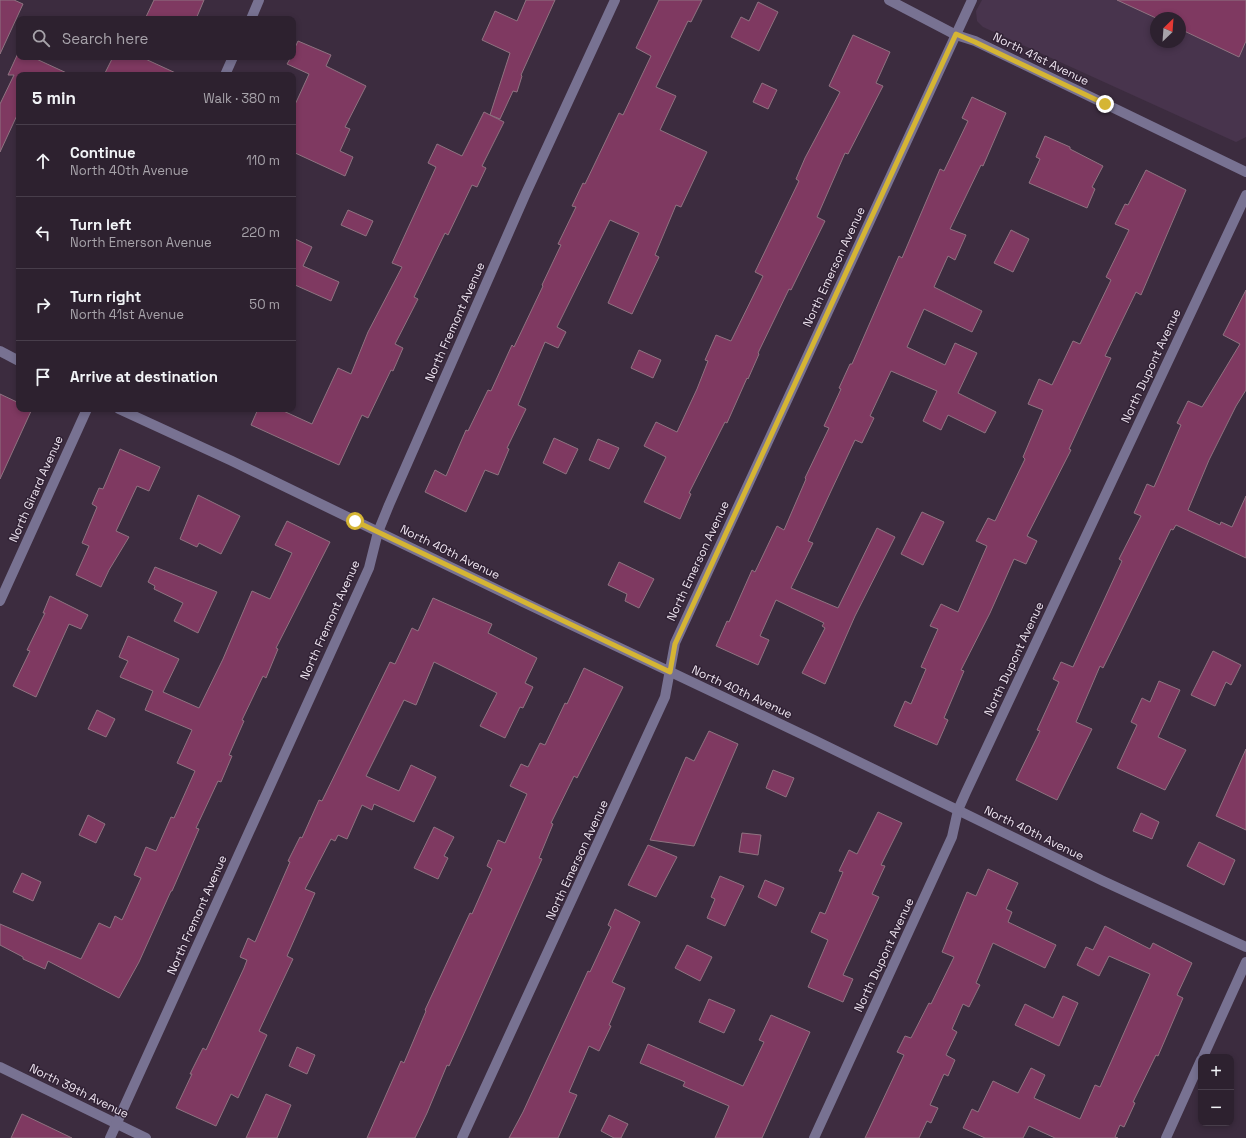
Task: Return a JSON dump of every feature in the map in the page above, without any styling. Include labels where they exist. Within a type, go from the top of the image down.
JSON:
[{"type":"street","points":[[252,16],[260,0]]},
{"type":"street","name":"North Fremont Avenue","points":[[110,1138],[369,568],[378,532],[526,193],[615,0]]},
{"type":"street","name":"North 41st Avenue","points":[[889,0],[956,34],[982,45],[1246,172]]},
{"type":"street","name":"North Emerson Avenue","points":[[462,1138],[665,697],[675,644],[972,0]]},
{"type":"street","points":[[226,72],[232,60]]},
{"type":"street","name":"North Dupont Avenue","points":[[814,1138],[952,837],[958,810],[1246,195]]},
{"type":"street","points":[[0,351],[16,359]]},
{"type":"street","name":"North Girard Avenue","points":[[0,601],[86,412]]},
{"type":"street","name":"North 40th Avenue","points":[[126,412],[232,461],[1103,881],[1246,947]]},
{"type":"street","points":[[1204,1054],[1246,962]]},
{"type":"street","name":"North 39th Avenue","points":[[0,1067],[146,1138]]},
{"type":"street","points":[[1166,1138],[1198,1067]]},
{"type":"shaded area","points":[[982,0],[1246,0],[1246,137],[1236,142],[983,27],[977,21],[976,11]]},
{"type":"building","points":[[0,0],[14,0],[23,4],[17,16],[16,16],[16,19],[0,54]]},
{"type":"building","points":[[154,0],[204,0],[197,16],[146,16]]},
{"type":"building","points":[[526,0],[555,0],[521,75],[522,76],[517,92],[513,91],[500,119],[490,115],[510,53],[482,40],[495,11],[517,21]]},
{"type":"building","points":[[659,0],[702,0],[691,22],[688,21],[656,87],[676,96],[660,130],[707,152],[681,207],[676,205],[655,255],[659,257],[632,314],[608,303],[639,233],[610,220],[557,327],[566,332],[558,348],[545,342],[518,405],[526,409],[507,448],[509,449],[498,475],[485,470],[466,512],[425,492],[435,470],[446,476],[466,430],[468,431],[488,390],[491,391],[512,345],[514,347],[561,245],[558,244],[576,207],[572,206],[583,183],[585,184],[619,113],[623,115],[651,56],[636,48]]},
{"type":"building","points":[[1117,0],[1246,0],[1246,41],[1239,57],[1186,32],[1186,12],[1150,12],[1150,15]]},
{"type":"building","points":[[758,2],[778,12],[759,51],[731,37],[741,17],[749,21]]},
{"type":"building","points":[[853,35],[890,52],[876,83],[883,86],[848,154],[845,153],[817,217],[825,221],[791,290],[789,289],[758,353],[759,354],[748,379],[747,378],[727,423],[725,422],[689,493],[691,494],[680,519],[644,502],[666,457],[644,446],[656,422],[677,432],[697,389],[708,361],[705,360],[716,335],[731,341],[763,276],[755,272],[799,181],[796,179],[805,158],[840,92],[829,86]]},
{"type":"building","points":[[298,41],[331,55],[326,66],[366,86],[345,127],[350,129],[340,151],[353,157],[345,176],[296,153],[296,102],[309,74],[287,64],[289,60],[296,60],[296,45]]},
{"type":"building","points":[[16,58],[16,60],[38,60],[64,72],[16,72],[16,117],[0,152],[0,104],[14,75],[8,75]]},
{"type":"building","points":[[112,60],[148,60],[174,72],[106,72]]},
{"type":"building","points":[[762,83],[777,90],[768,109],[753,102]]},
{"type":"building","points":[[972,97],[1006,113],[983,166],[981,165],[950,229],[966,235],[955,260],[948,256],[934,287],[982,311],[972,332],[924,309],[907,347],[945,365],[955,343],[977,353],[958,393],[996,412],[985,433],[948,415],[941,430],[923,421],[937,391],[891,371],[870,416],[874,418],[862,443],[855,440],[831,491],[808,541],[813,543],[791,588],[838,608],[877,528],[895,537],[855,616],[825,684],[802,673],[825,628],[822,626],[824,623],[776,600],[760,636],[769,640],[758,665],[716,646],[727,621],[729,622],[752,570],[755,572],[777,526],[784,530],[806,479],[805,478],[829,428],[824,426],[841,389],[839,388],[850,364],[852,364],[899,256],[902,258],[940,169],[944,171],[968,121],[962,118]]},
{"type":"building","points":[[484,112],[504,122],[482,166],[486,168],[477,187],[472,185],[448,235],[445,233],[414,297],[418,299],[395,344],[403,348],[393,371],[391,370],[368,418],[362,415],[339,465],[251,425],[257,412],[286,412],[312,424],[338,368],[351,374],[368,332],[402,267],[392,263],[436,167],[428,163],[437,144],[462,156]]},
{"type":"building","points":[[1045,136],[1070,147],[1070,149],[1103,166],[1092,187],[1095,189],[1087,208],[1029,183],[1040,159],[1036,157]]},
{"type":"building","points":[[1146,170],[1186,190],[1141,295],[1136,292],[1105,356],[1111,358],[1069,449],[1071,450],[1027,536],[1037,541],[1026,564],[1014,559],[990,613],[961,670],[964,671],[944,718],[948,720],[937,745],[894,726],[905,701],[911,704],[926,669],[921,667],[938,629],[930,626],[941,604],[958,612],[987,546],[976,541],[988,518],[995,521],[1025,459],[1023,457],[1043,410],[1028,404],[1039,379],[1052,385],[1073,341],[1080,344],[1111,280],[1106,277],[1129,230],[1115,224],[1125,204],[1128,205]]},
{"type":"building","points":[[348,210],[373,221],[366,236],[341,225]]},
{"type":"building","points":[[1011,230],[1029,239],[1013,272],[994,263]]},
{"type":"building","points":[[296,239],[312,247],[303,266],[339,282],[331,301],[296,285]]},
{"type":"building","points":[[1246,290],[1246,390],[1236,406],[1209,460],[1188,510],[1220,525],[1221,522],[1232,527],[1246,496],[1246,558],[1176,525],[1173,530],[1171,529],[1103,668],[1100,666],[1076,722],[1092,729],[1057,800],[1016,780],[1040,731],[1037,730],[1059,682],[1053,679],[1061,662],[1073,667],[1122,561],[1119,559],[1141,516],[1134,513],[1147,484],[1154,487],[1181,425],[1177,423],[1188,401],[1202,407],[1240,344],[1223,335]]},
{"type":"building","points":[[639,350],[661,360],[653,378],[631,368]]},
{"type":"building","points":[[0,394],[16,402],[16,412],[31,412],[0,479]]},
{"type":"building","points":[[554,438],[578,449],[566,474],[543,463]]},
{"type":"building","points":[[598,439],[619,448],[609,469],[589,460]]},
{"type":"building","points":[[120,449],[160,467],[149,491],[137,486],[116,531],[129,537],[109,570],[101,587],[76,575],[89,546],[82,543],[97,507],[92,504],[99,488],[103,489]]},
{"type":"building","points":[[198,495],[240,516],[221,554],[199,543],[197,547],[180,539]]},
{"type":"building","points":[[922,512],[944,522],[923,565],[901,554]]},
{"type":"building","points":[[287,521],[330,542],[276,648],[278,649],[266,678],[263,676],[242,720],[244,721],[229,755],[232,756],[221,782],[218,781],[196,828],[199,829],[172,891],[139,962],[119,998],[48,961],[45,969],[23,959],[23,957],[0,945],[0,924],[81,959],[99,923],[110,928],[115,916],[122,920],[141,878],[134,875],[146,847],[156,851],[171,817],[174,818],[195,771],[177,763],[192,730],[145,710],[153,691],[120,677],[128,661],[119,657],[128,636],[179,659],[163,692],[199,708],[223,659],[252,591],[270,599],[292,553],[275,545]]},
{"type":"building","points":[[619,562],[654,579],[639,608],[625,601],[627,594],[608,585]]},
{"type":"building","points":[[155,567],[217,592],[198,633],[174,621],[183,603],[154,589],[155,586],[148,582]]},
{"type":"building","points":[[50,596],[88,615],[81,629],[69,624],[36,697],[13,686],[30,651],[27,650],[45,613],[43,613]]},
{"type":"building","points":[[433,598],[492,624],[488,633],[537,658],[525,683],[533,687],[523,708],[520,707],[505,738],[480,726],[497,693],[434,662],[416,705],[404,700],[366,776],[399,791],[411,765],[436,777],[414,822],[374,804],[372,810],[362,805],[347,839],[338,835],[335,841],[331,839],[305,889],[315,893],[287,956],[293,959],[259,1031],[267,1035],[238,1098],[231,1094],[216,1126],[176,1108],[192,1074],[190,1074],[203,1048],[206,1050],[244,968],[247,960],[240,957],[248,938],[255,942],[290,862],[288,861],[300,837],[302,838],[319,800],[322,801],[390,662],[395,664],[412,628],[418,631]]},
{"type":"building","points":[[1213,651],[1241,665],[1231,685],[1226,682],[1215,706],[1191,695]]},
{"type":"building","points":[[584,668],[623,687],[577,778],[574,776],[551,823],[553,824],[539,858],[542,859],[449,1066],[447,1065],[415,1138],[367,1138],[401,1061],[404,1063],[426,1011],[425,1010],[470,913],[472,914],[492,869],[487,866],[498,840],[505,843],[527,794],[510,786],[521,764],[528,767],[540,743],[545,745]]},
{"type":"building","points":[[1159,681],[1180,690],[1158,737],[1186,750],[1165,790],[1117,768],[1137,725],[1131,722],[1142,698],[1150,702]]},
{"type":"building","points":[[97,710],[115,719],[106,737],[88,729]]},
{"type":"building","points":[[709,731],[738,744],[694,846],[650,840],[686,757],[694,761]]},
{"type":"building","points":[[1246,749],[1246,830],[1216,816]]},
{"type":"building","points":[[773,770],[794,778],[786,797],[766,788]]},
{"type":"building","points":[[878,812],[902,823],[881,865],[885,866],[872,894],[879,897],[843,975],[853,979],[843,1002],[808,987],[828,940],[811,932],[820,912],[825,914],[843,872],[839,871],[849,850],[857,854]]},
{"type":"building","points":[[1141,813],[1159,822],[1152,839],[1133,831]]},
{"type":"building","points":[[88,815],[105,824],[96,843],[79,835]]},
{"type":"building","points":[[434,827],[454,837],[444,856],[448,858],[438,879],[414,868]]},
{"type":"building","points":[[742,833],[761,835],[758,855],[739,852]]},
{"type":"building","points":[[1199,842],[1235,860],[1224,885],[1187,866]]},
{"type":"building","points":[[648,845],[677,857],[656,897],[628,885]]},
{"type":"building","points":[[988,869],[1018,883],[1006,909],[1012,912],[1008,922],[1056,945],[1045,968],[993,943],[976,983],[980,985],[969,1007],[963,1004],[952,1029],[957,1032],[946,1055],[955,1060],[948,1076],[944,1074],[930,1105],[938,1108],[931,1123],[927,1121],[919,1138],[865,1138],[904,1055],[897,1052],[905,1036],[911,1038],[929,1003],[931,1004],[954,957],[942,952],[967,892],[976,896]]},
{"type":"building","points":[[22,873],[41,882],[33,901],[13,892]]},
{"type":"building","points":[[720,876],[744,886],[725,926],[707,918],[715,899],[711,897]]},
{"type":"building","points":[[765,880],[784,888],[776,906],[758,897]]},
{"type":"building","points":[[615,909],[640,922],[612,982],[625,988],[609,1025],[611,1026],[599,1051],[589,1046],[569,1092],[577,1095],[558,1138],[509,1138],[523,1112],[588,971],[590,972],[611,927],[608,925]]},
{"type":"building","points":[[1105,926],[1150,949],[1153,943],[1192,963],[1177,995],[1183,998],[1158,1056],[1156,1055],[1133,1102],[1135,1103],[1124,1127],[1120,1125],[1115,1137],[1118,1138],[1055,1138],[1029,1126],[1023,1138],[985,1138],[963,1128],[972,1109],[978,1112],[993,1081],[1018,1093],[1031,1068],[1045,1075],[1034,1098],[1080,1119],[1095,1085],[1100,1087],[1150,974],[1109,956],[1099,976],[1077,965],[1086,947],[1093,950]]},
{"type":"building","points":[[687,945],[712,957],[700,981],[675,968]]},
{"type":"building","points":[[1063,996],[1078,1003],[1059,1046],[1015,1025],[1025,1004],[1053,1018]]},
{"type":"building","points":[[709,999],[735,1010],[724,1033],[699,1022]]},
{"type":"building","points":[[771,1015],[810,1032],[762,1138],[715,1138],[729,1106],[683,1086],[685,1082],[640,1063],[648,1044],[743,1086],[764,1042],[759,1040]]},
{"type":"building","points":[[297,1047],[315,1055],[307,1074],[289,1066]]},
{"type":"building","points":[[266,1094],[291,1105],[277,1138],[246,1138]]},
{"type":"building","points":[[22,1114],[72,1138],[11,1138]]},
{"type":"building","points":[[609,1115],[628,1124],[621,1138],[614,1138],[601,1131]]},
{"type":"route","points":[[355,521],[670,672],[675,644],[956,34],[1105,104]]}]
